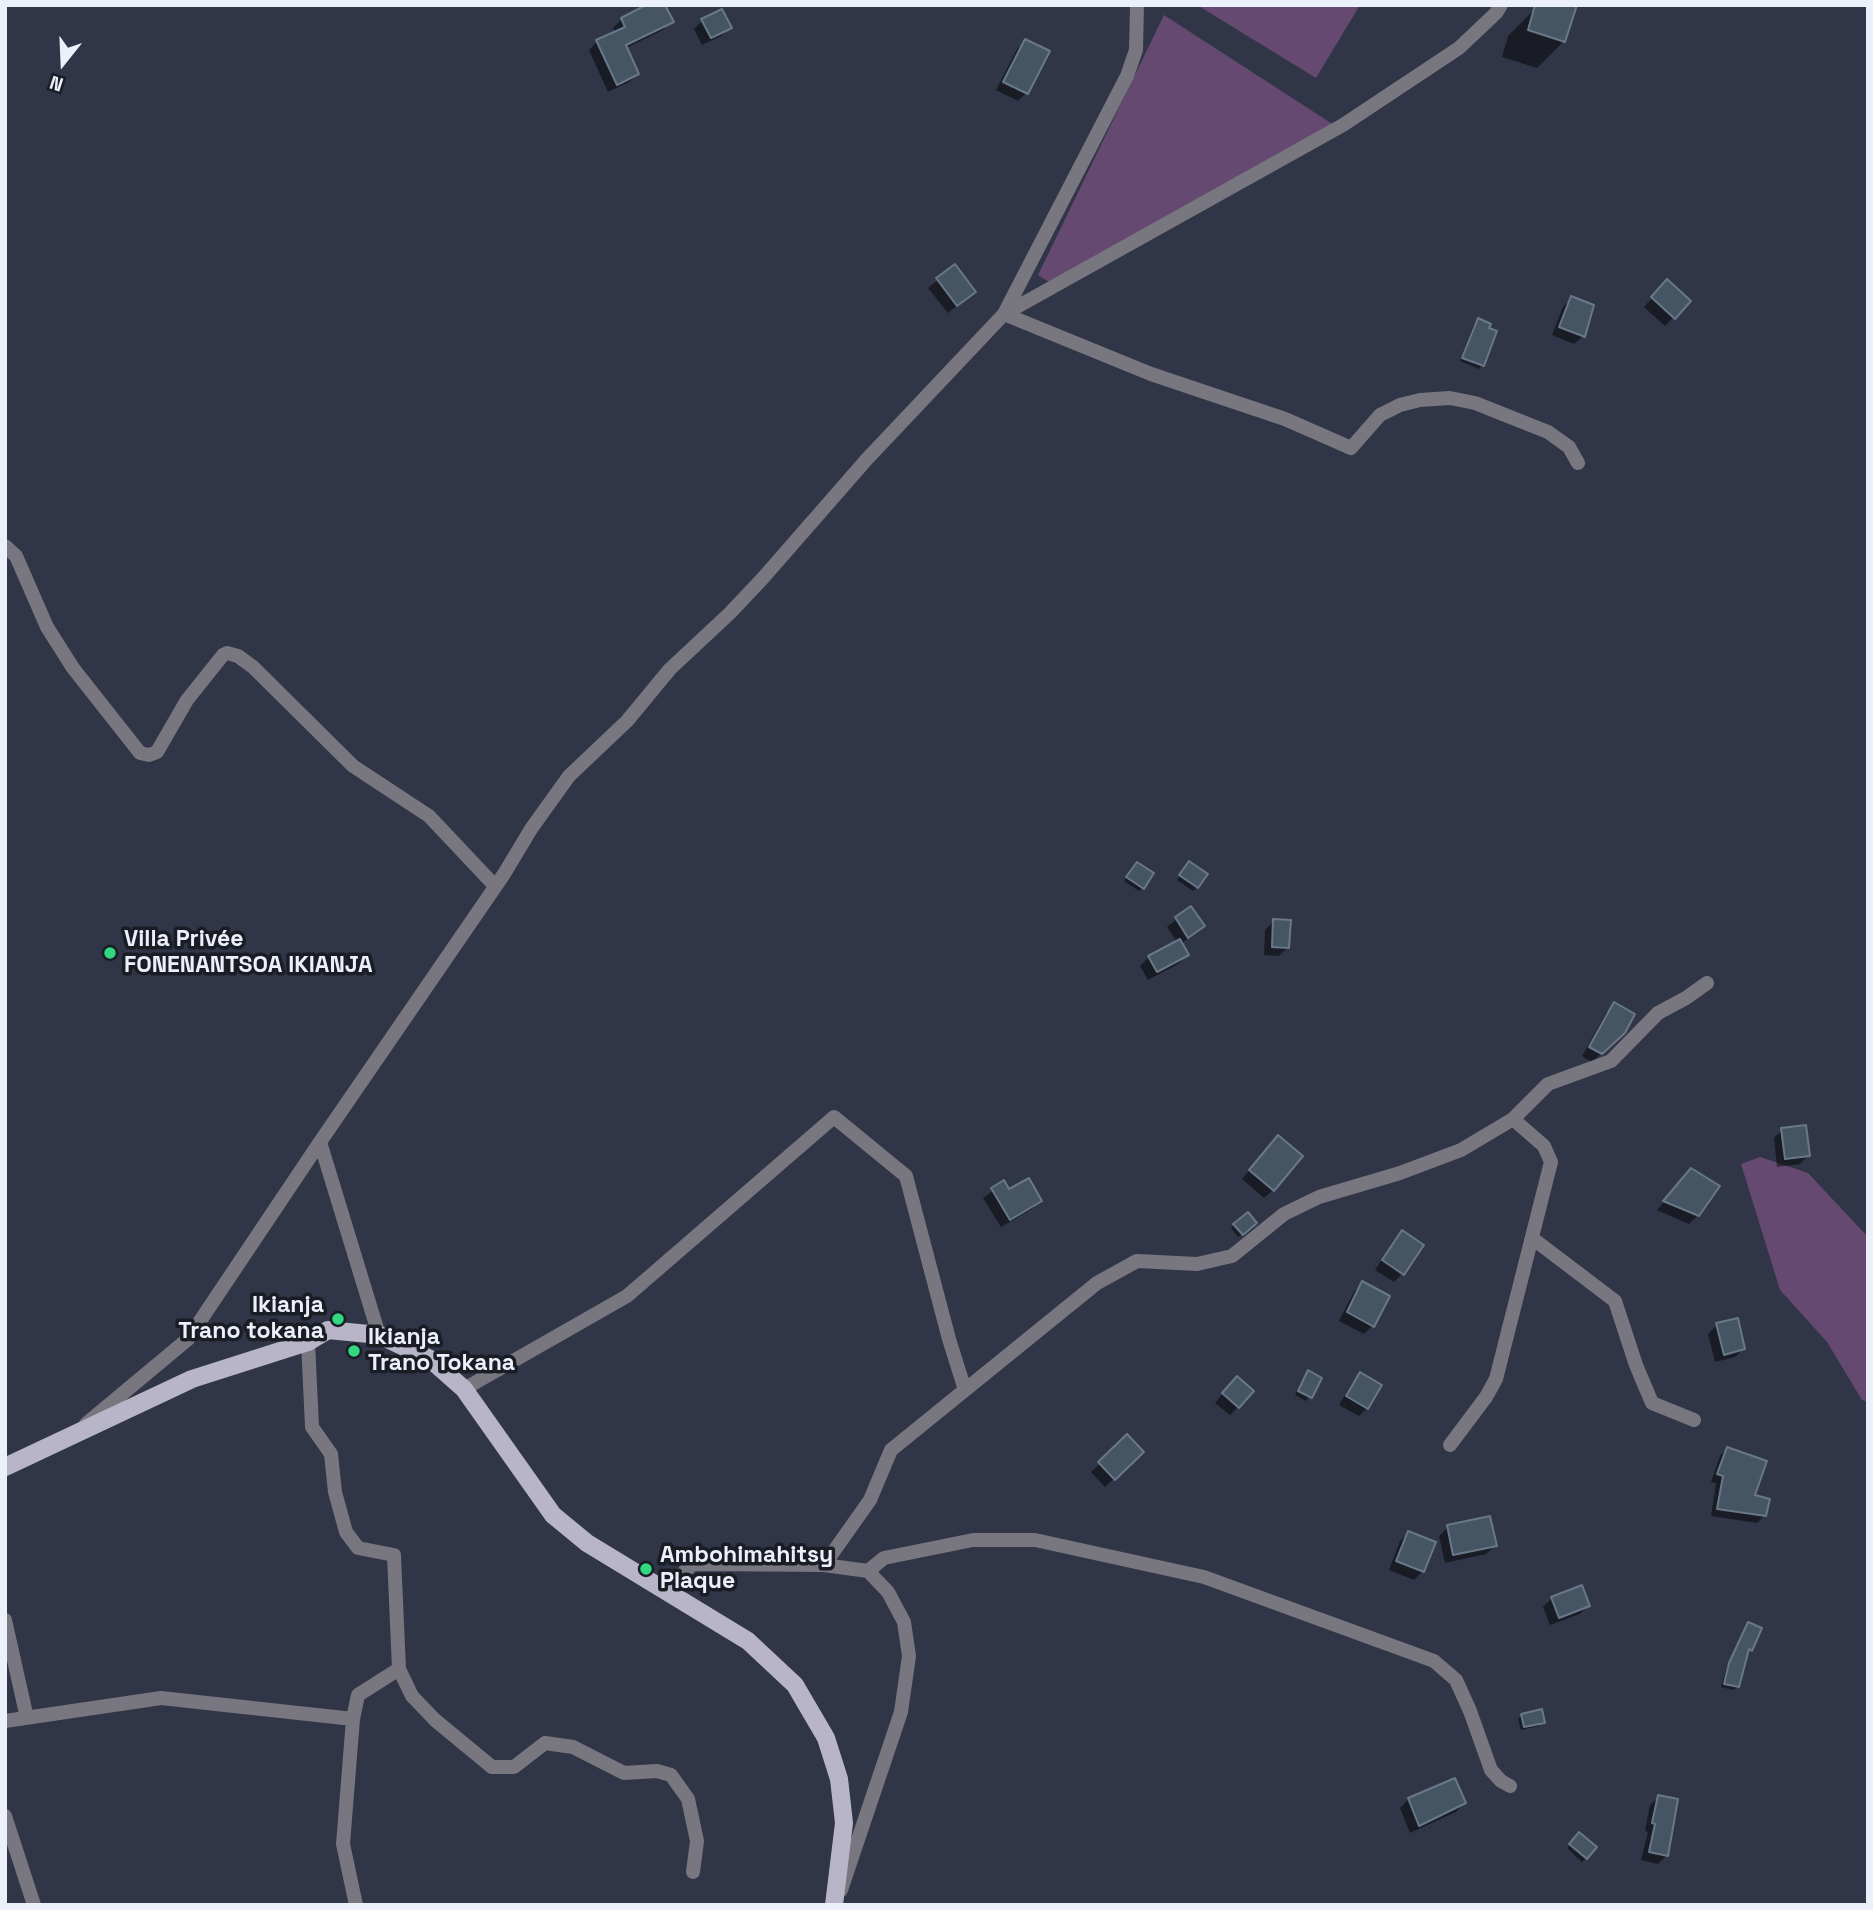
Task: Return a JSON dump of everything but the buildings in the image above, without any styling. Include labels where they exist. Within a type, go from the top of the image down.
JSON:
[{"type":"main road","points":[[5,1467],[192,1379],[308,1342],[328,1330],[379,1335],[430,1359],[464,1389],[553,1515],[587,1543],[748,1641],[795,1685],[826,1738],[839,1779],[844,1823],[835,1905]]},
{"type":"street","points":[[75,1434],[188,1339],[569,776],[627,721],[670,669],[764,578],[867,459],[1004,314],[1127,76],[1136,50],[1137,5]]},
{"type":"street","points":[[1004,314],[1343,125],[1459,48],[1501,5]]},
{"type":"street","points":[[1004,314],[1151,374],[1285,419],[1350,448],[1380,415],[1420,400],[1450,398],[1475,403],[1548,432],[1569,447],[1578,463]]},
{"type":"street","points":[[5,546],[16,556],[47,627],[73,668],[140,753],[149,755],[157,752],[187,700],[223,655],[227,653],[237,656],[254,667],[353,766],[429,816],[495,886]]},
{"type":"street","points":[[824,1565],[870,1500],[891,1450],[1097,1283],[1137,1261],[1197,1264],[1232,1256],[1284,1214],[1319,1197],[1400,1173],[1461,1150],[1513,1119],[1548,1084],[1611,1061],[1658,1013],[1707,983]]},
{"type":"street","points":[[464,1389],[627,1296],[834,1117],[906,1176],[965,1390]]},
{"type":"street","points":[[1450,1445],[1496,1379],[1551,1162],[1544,1146],[1513,1119]]},
{"type":"street","points":[[320,1142],[379,1335]]},
{"type":"street","points":[[1532,1238],[1615,1301],[1652,1403],[1694,1420]]},
{"type":"street","points":[[308,1342],[312,1427],[331,1454],[335,1492],[346,1532],[358,1548],[394,1555],[400,1670],[412,1696],[492,1767],[514,1767],[545,1743],[573,1747],[624,1773],[657,1771],[671,1775],[688,1799],[696,1842],[693,1872]]},
{"type":"street","points":[[868,1571],[884,1558],[972,1540],[1035,1541],[1205,1577],[1434,1661],[1456,1680],[1491,1770],[1510,1786]]},
{"type":"street","points":[[664,1590],[693,1564],[824,1565],[868,1571],[888,1592],[904,1622],[909,1656],[901,1712],[835,1905]]},
{"type":"street","points":[[5,1620],[27,1718]]},
{"type":"street","points":[[356,1905],[343,1844],[353,1719],[358,1695],[400,1670]]},
{"type":"street","points":[[5,1721],[161,1698],[353,1719]]},
{"type":"street","points":[[5,1816],[34,1905]]},
{"type":"shaded area","points":[[1197,5],[1360,5],[1316,78]]},
{"type":"shaded area","points":[[1164,15],[1334,125],[1052,284],[1038,275]]},
{"type":"shaded area","points":[[1760,1157],[1808,1173],[1868,1237],[1868,1402],[1862,1400],[1827,1342],[1780,1290],[1741,1164]]},
{"type":"place","name":"Villa Privée FONENANTSOA IKIANJA","points":[[110,953]]},
{"type":"place","name":"Ikianja Trano tokana","points":[[338,1319]]},
{"type":"place","name":"Ikianja Trano Tokana","points":[[354,1351]]},
{"type":"place","name":"Ambohimahitsy Plaque","points":[[646,1569]]}]
